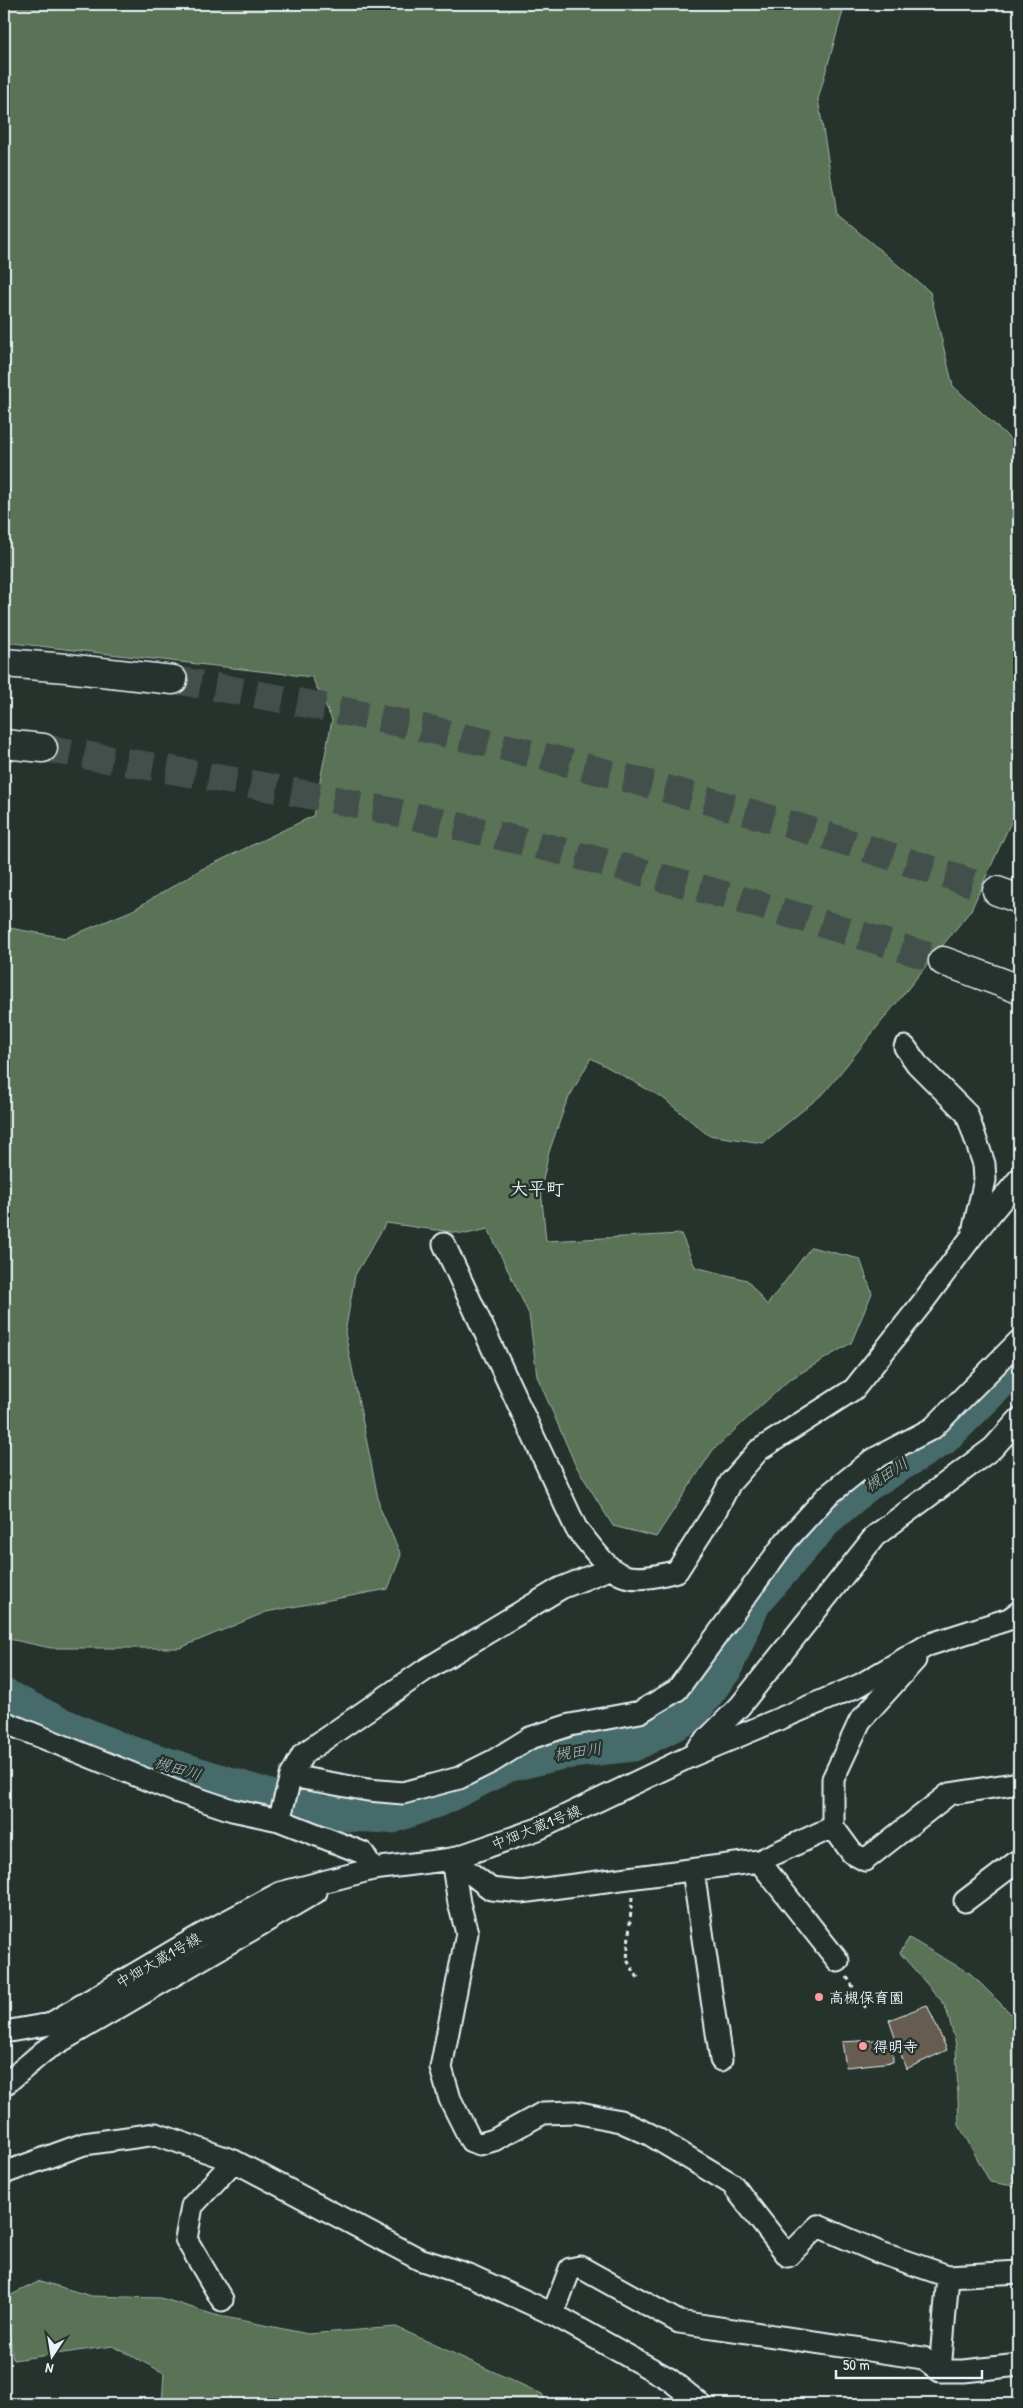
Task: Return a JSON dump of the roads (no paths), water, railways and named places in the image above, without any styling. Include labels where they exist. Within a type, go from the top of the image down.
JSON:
[{"type":"highway","points":[[4,663],[173,680]]},
{"type":"highway","points":[[4,744],[43,748]]},
{"type":"highway","points":[[943,961],[1019,989]]},
{"type":"street","points":[[905,1047],[917,1064],[967,1114],[984,1164],[985,1180],[973,1235]]},
{"type":"street","points":[[444,1244],[576,1528],[609,1569],[629,1578],[653,1578],[677,1571],[716,1510],[730,1483],[759,1450],[854,1388],[1019,1179]]},
{"type":"street","points":[[290,1779],[403,1793],[459,1778],[493,1761],[530,1738],[570,1725],[640,1712],[677,1690],[786,1541],[827,1496],[872,1460],[933,1428],[1019,1340]]},
{"type":"street","points":[[691,1756],[740,1706],[875,1536],[993,1448],[1019,1419]]},
{"type":"street","points":[[279,1820],[290,1779],[303,1754],[426,1670],[561,1588],[609,1569]]},
{"type":"street","name":"中畑大蔵1号線","points":[[4,2032],[50,2024],[199,1936],[280,1893],[373,1869],[452,1859],[538,1829],[691,1756],[860,1685],[928,1645],[1009,1619],[1019,1612]]},
{"type":"street","points":[[928,1645],[860,1721],[833,1779],[833,1827],[852,1854],[865,1860],[950,1794],[1019,1783]]},
{"type":"street","points":[[4,1722],[175,1791],[232,1810],[279,1820],[363,1853],[373,1869]]},
{"type":"street","points":[[452,1859],[491,1889],[521,1892],[759,1861],[833,1827]]},
{"type":"street","points":[[452,1859],[458,1903],[467,1933],[441,2068],[450,2099],[471,2140],[480,2144],[494,2140],[543,2113],[576,2112],[620,2121],[649,2134],[732,2184],[788,2256],[818,2226],[878,2252],[948,2276],[1019,2272]]},
{"type":"street","points":[[965,1901],[1019,1860]]},
{"type":"street","points":[[759,1861],[838,1961]]},
{"type":"street","points":[[693,1871],[721,2060]]},
{"type":"street","points":[[4,2084],[44,2051],[117,2010],[297,1902],[344,1877]]},
{"type":"street","points":[[4,2173],[84,2144],[156,2134],[234,2162],[419,2259],[471,2276],[553,2314],[668,2379],[700,2404]]},
{"type":"street","points":[[222,2300],[186,2239],[192,2206],[234,2162]]},
{"type":"street","points":[[553,2314],[570,2269],[580,2267],[679,2322],[923,2358],[940,2370],[964,2371],[1019,2365]]},
{"type":"street","points":[[940,2370],[948,2276]]},
{"type":"waterway","name":"槻田川","points":[[4,1696],[61,1725],[123,1751],[321,1813],[392,1816],[442,1798],[507,1765],[562,1752],[633,1744],[689,1716],[724,1670],[754,1602],[828,1517],[867,1484],[943,1438],[1019,1363]]},
{"type":"tunnel","points":[[173,680],[410,725],[566,762],[798,827],[997,891]]},
{"type":"tunnel","points":[[43,748],[331,799],[492,834],[686,884],[943,961]]},
{"type":"place","name":"高槻保育園","points":[[819,1997]]},
{"type":"place","name":"得明寺","points":[[863,2046]]},
{"type":"district","name":"大平町","points":[[537,1188]]}]
